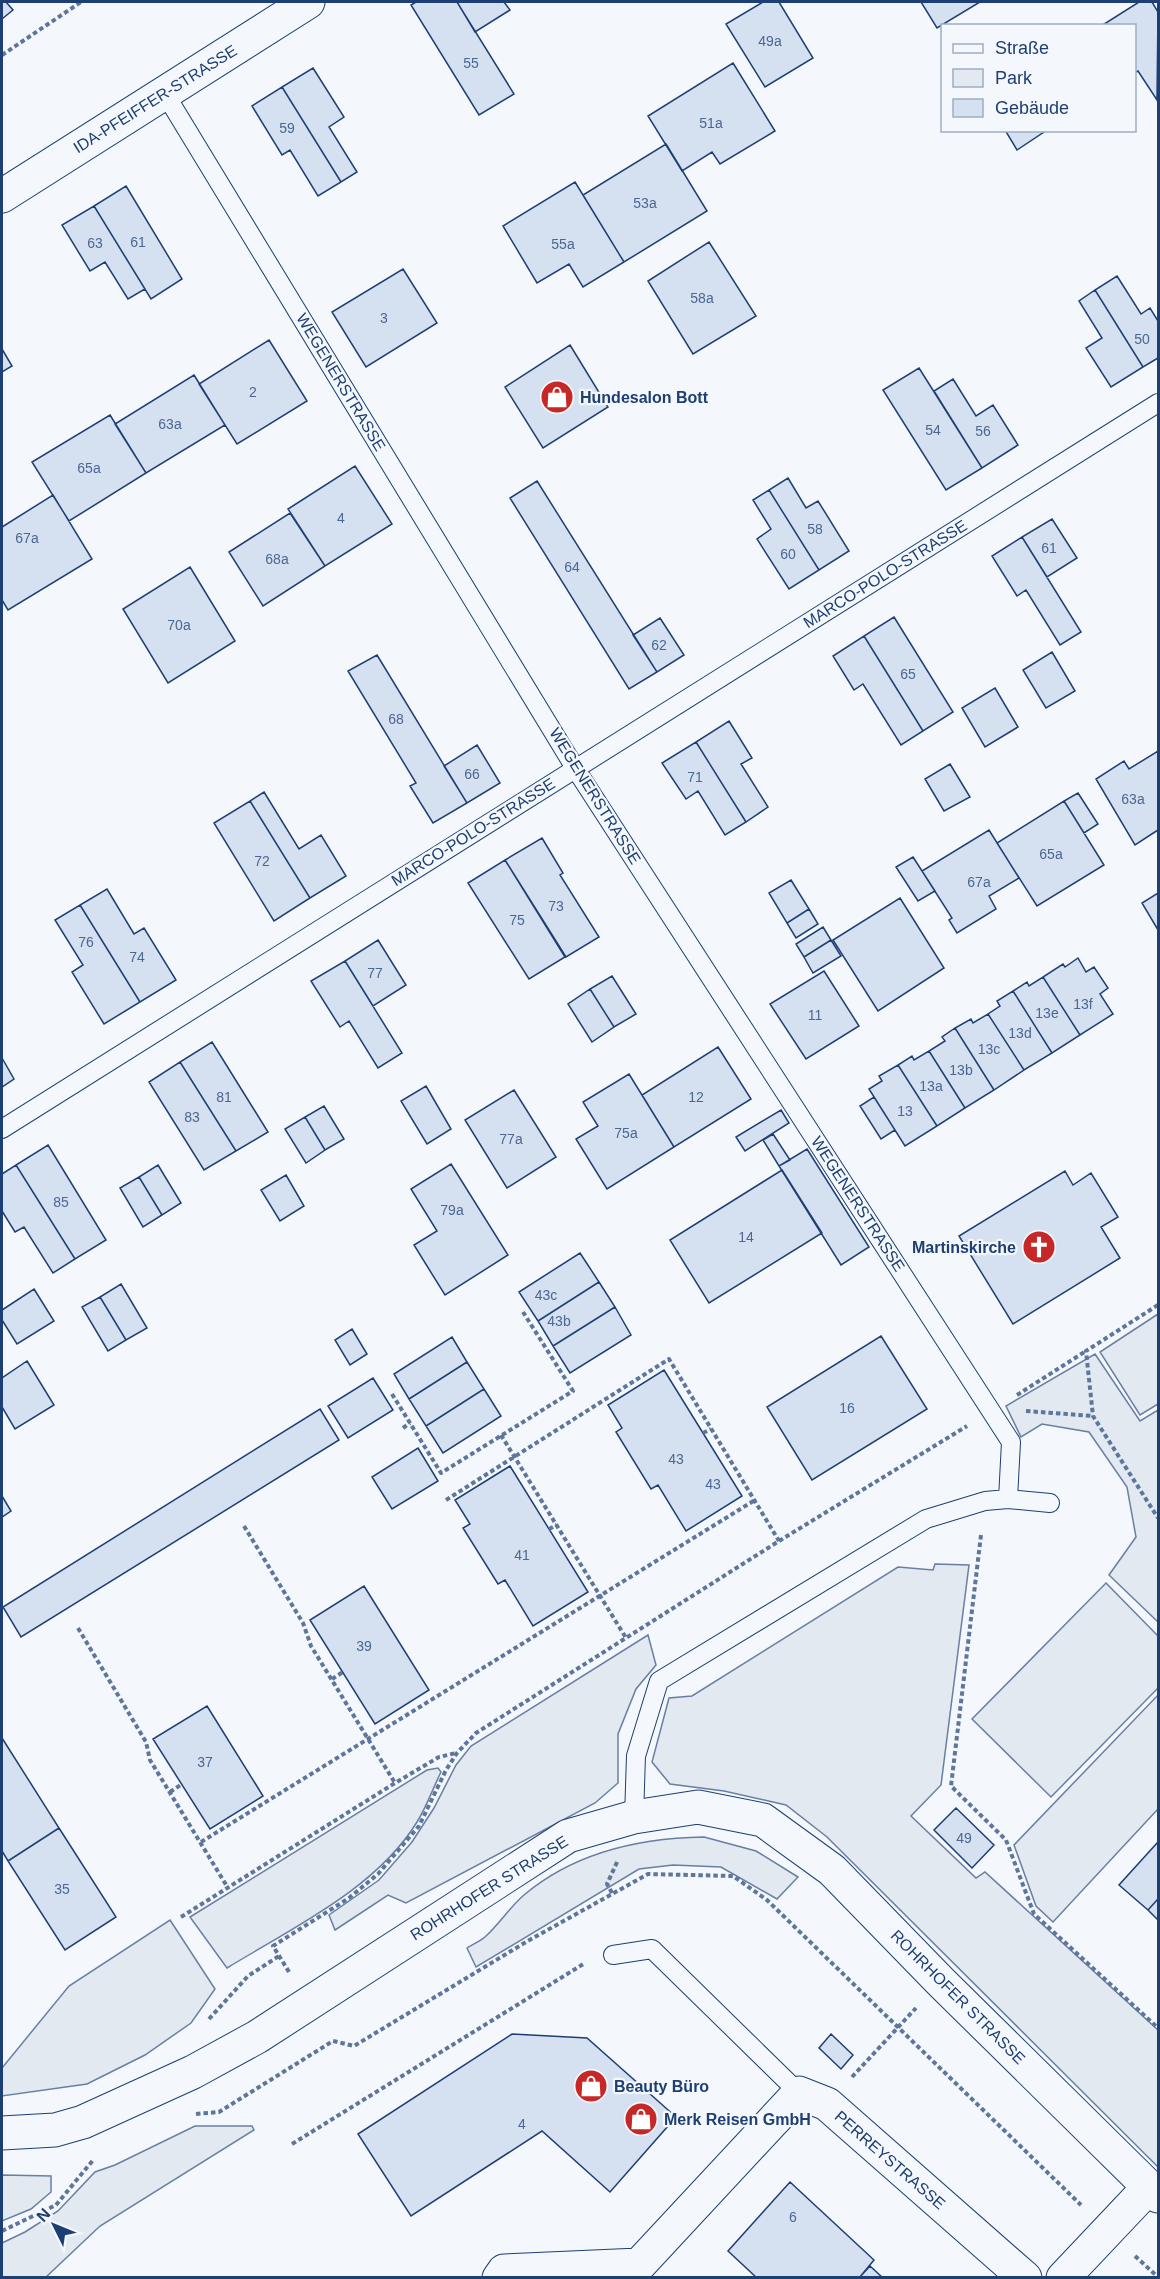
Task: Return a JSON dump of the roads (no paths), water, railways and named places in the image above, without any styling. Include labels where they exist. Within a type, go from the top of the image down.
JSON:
[{"type":"main road","name":"IDA-PFEIFFER-STRASSE","points":[[2,196],[308,2]]},
{"type":"main road","name":"ROHRHOFER STRASSE","points":[[2,2133],[55,2130],[83,2122],[193,2072],[257,2037],[568,1836],[634,1817],[698,1807],[763,1820],[832,1870],[941,1982],[1154,2191]]},
{"type":"main road","points":[[499,2277],[504,2271],[639,2265],[813,2099]]},
{"type":"main road","name":"PERREYSTRASSE","points":[[813,2099],[1025,2277]]},
{"type":"main road","points":[[1063,2277],[1154,2191]]},
{"type":"lane","name":"WEGENERSTRASSE","points":[[164,92],[575,768],[1011,1442],[1008,1499]]},
{"type":"lane","name":"MARCO-POLO-STRASSE","points":[[2,1129],[1158,403]]},
{"type":"lane","points":[[634,1817],[636,1756],[659,1681],[926,1519],[985,1501],[1008,1499],[1050,1503]]},
{"type":"lane","name":"PERREYSTRASSE","points":[[613,1955],[652,1949],[813,2099]]},
{"type":"place","name":"Hundesalon Bott","points":[[557,397]]},
{"type":"place","name":"Martinskirche","points":[[1039,1247]]},
{"type":"place","name":"Beauty Büro","points":[[591,2086]]},
{"type":"place","name":"Merk Reisen GmbH","points":[[641,2119]]}]
